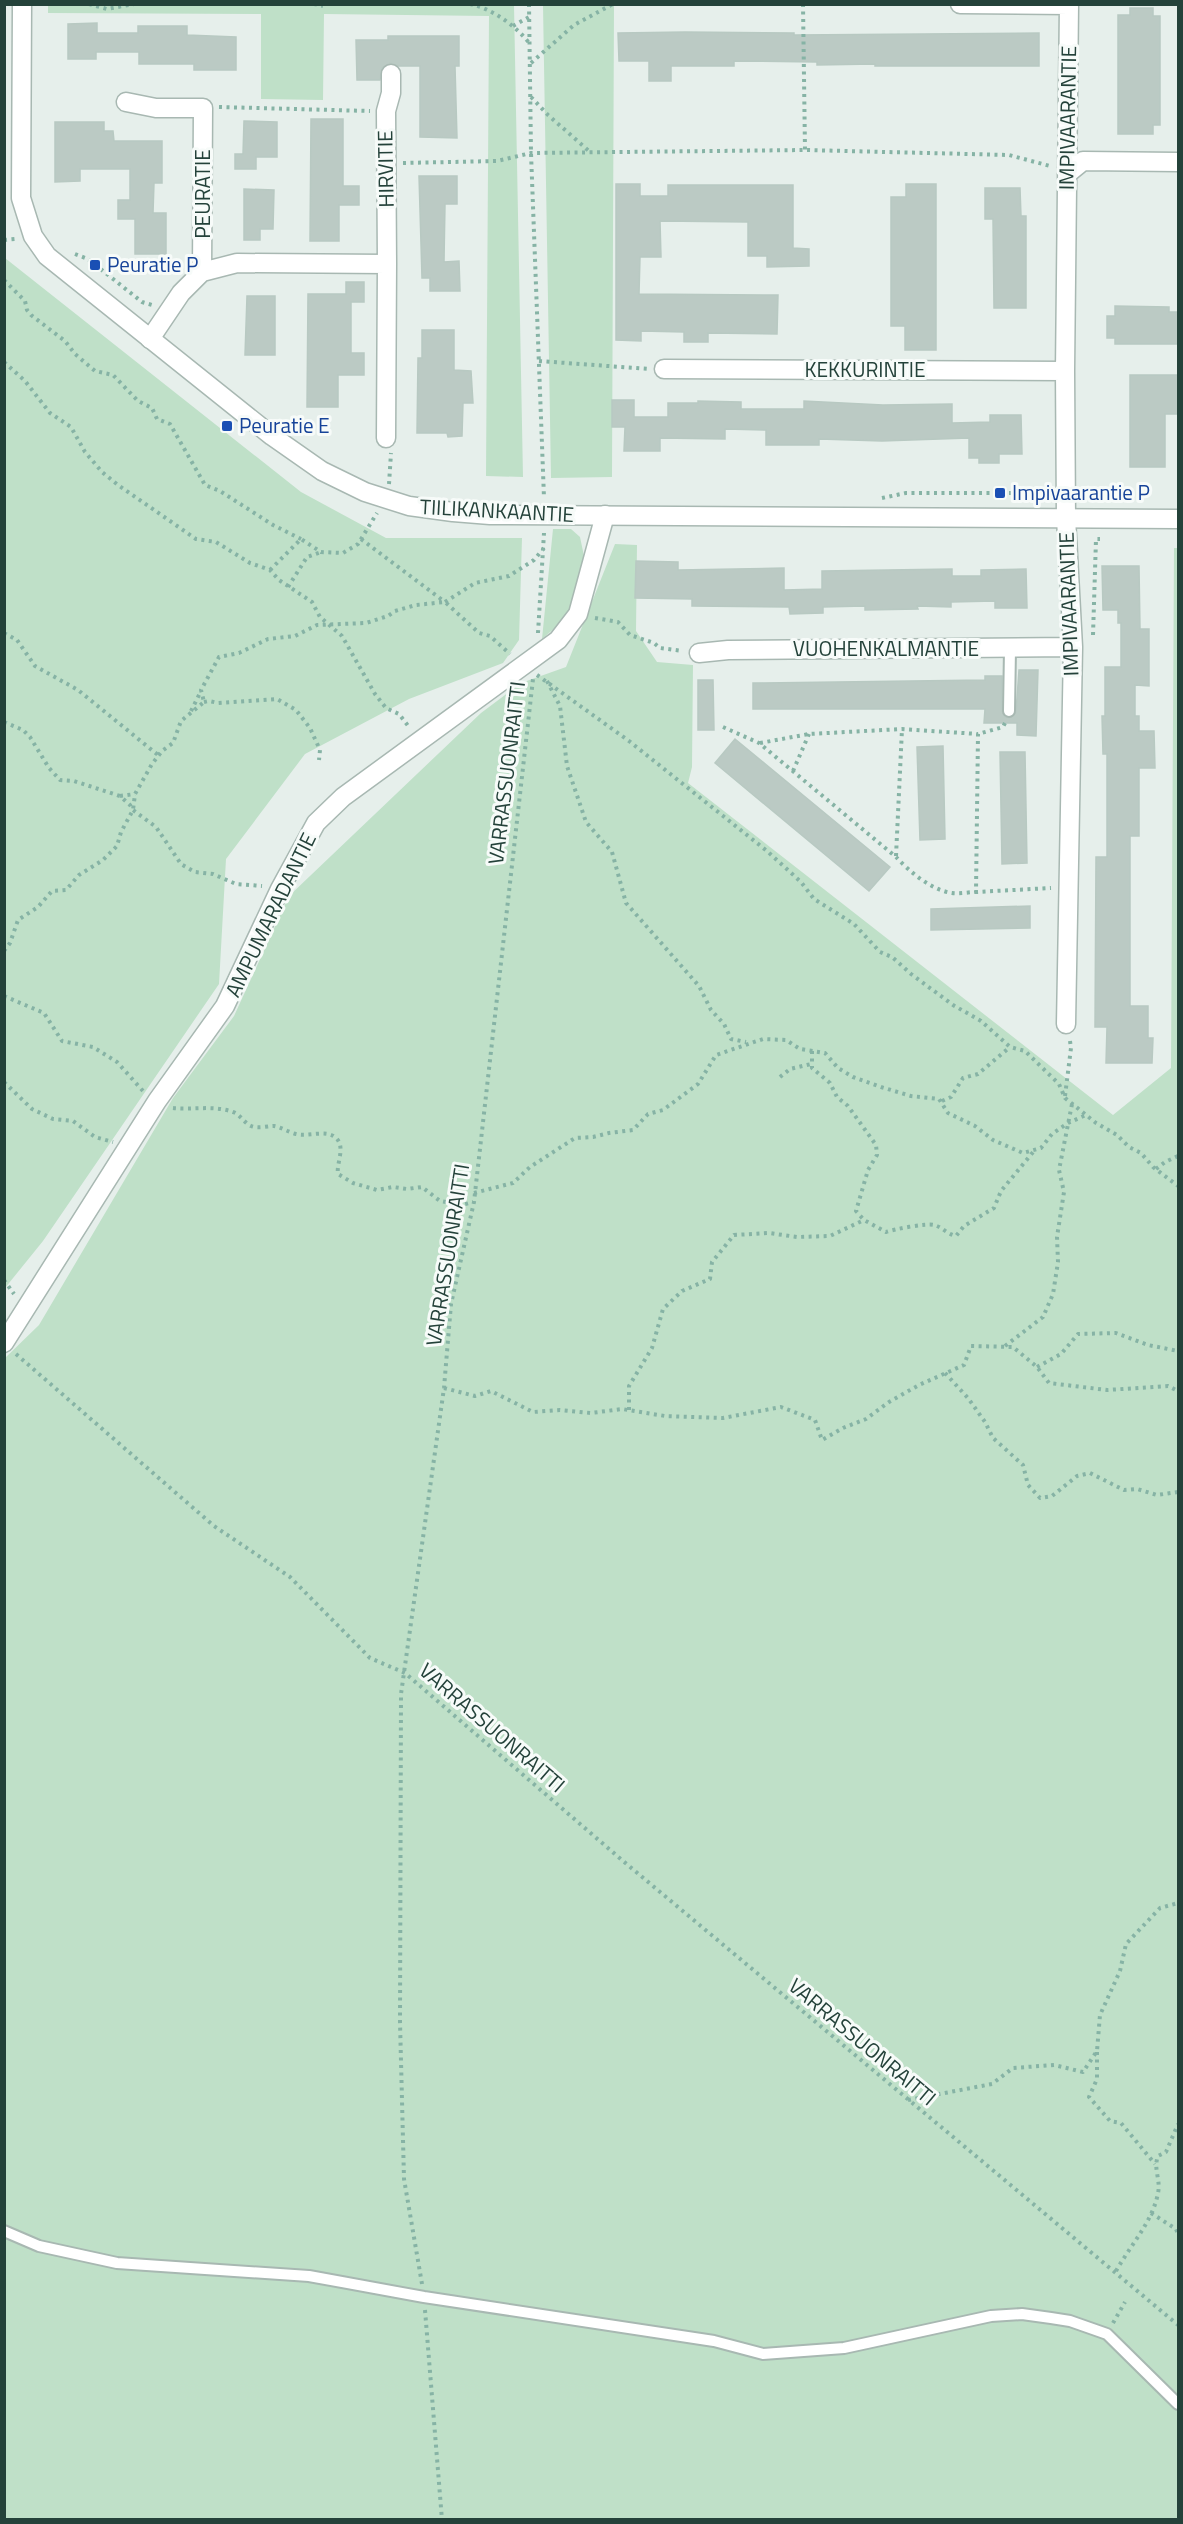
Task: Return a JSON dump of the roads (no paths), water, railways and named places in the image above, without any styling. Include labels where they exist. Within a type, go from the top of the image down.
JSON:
[{"type":"street","name":"TIILIKANKAANTIE","points":[[22,4],[21,198],[33,236],[47,256],[150,339],[299,456],[347,484],[384,489],[427,509],[453,512],[544,508],[605,516],[1179,519]]},
{"type":"street","points":[[960,4],[1069,5]]},
{"type":"street","name":"IMPIVAARANTIE","points":[[1066,1024],[1073,647],[1066,518],[1065,371],[1069,5]]},
{"type":"street","name":"HIRVITIE","points":[[386,438],[386,111],[391,93],[391,74]]},
{"type":"street","name":"PEURATIE","points":[[126,102],[156,108],[203,108],[202,272]]},
{"type":"street","points":[[1067,174],[1083,161],[1179,162]]},
{"type":"street","points":[[150,339],[181,293],[202,272],[237,264],[387,264]]},
{"type":"street","name":"KEKKURINTIE","points":[[664,369],[1065,371]]},
{"type":"street","name":"AMPUMARADANTIE","points":[[9,1347],[24,1316],[128,1146],[225,1006],[280,889],[316,823],[343,797],[532,666],[558,640],[578,614],[605,516]]},
{"type":"street","name":"VUOHENKALMANTIE","points":[[699,653],[728,650],[1073,647]]},
{"type":"lane","points":[[1009,711],[1010,649]]},
{"type":"lane","points":[[4,2231],[39,2246],[117,2263],[309,2276],[424,2297],[714,2341],[762,2354],[844,2348],[991,2316],[1022,2314],[1051,2318],[1070,2321],[1107,2334],[1179,2404]]},
{"type":"place","name":"Peuratie P","points":[[95,265]]},
{"type":"place","name":"Peuratie E","points":[[227,426]]},
{"type":"place","name":"Impivaarantie P","points":[[1000,493]]}]
